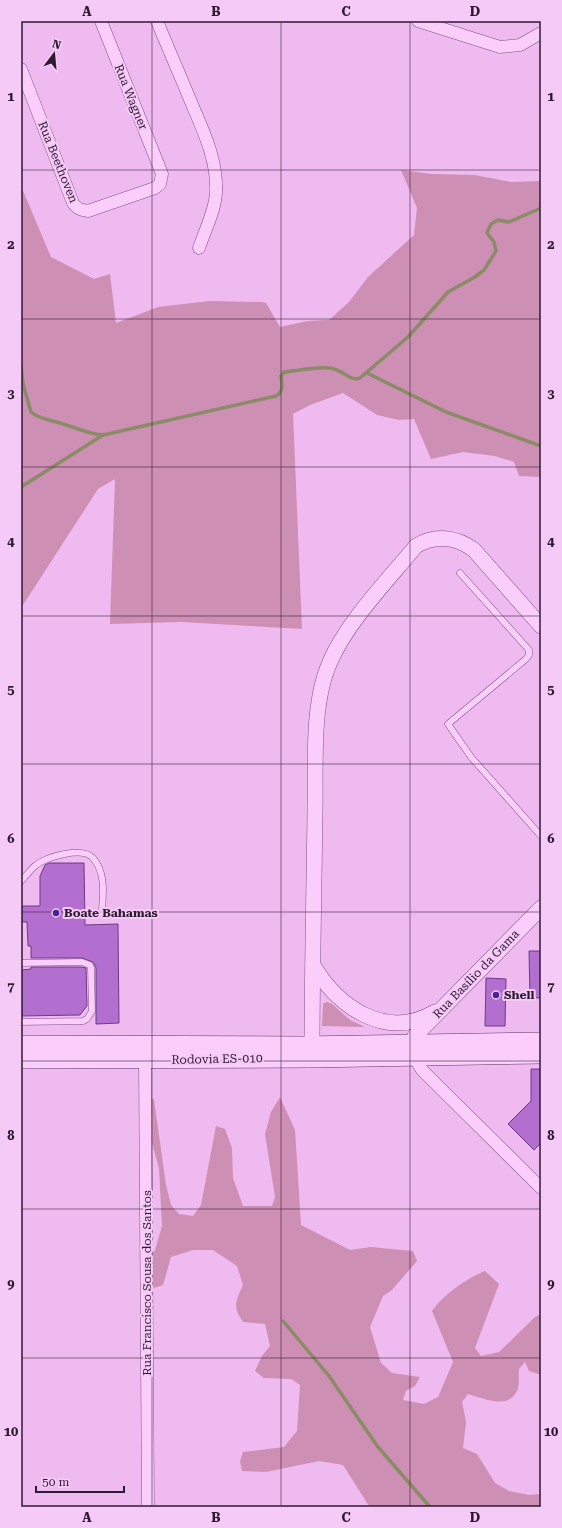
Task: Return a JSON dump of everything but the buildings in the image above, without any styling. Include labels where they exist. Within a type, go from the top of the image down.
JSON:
[{"type":"main road","name":"Rodovia ES-010","points":[[21,1060],[145,1060],[312,1052],[413,1050],[541,1041]]},
{"type":"main road","name":"Rodovia ES-010","points":[[21,1044],[312,1052]]},
{"type":"main road","name":"Rodovia ES-010","points":[[413,1050],[541,1055]]},
{"type":"street","name":"Rua Wagner","points":[[100,21],[162,174]]},
{"type":"street","points":[[157,21],[201,125],[213,160],[216,179],[216,194],[213,209],[199,248]]},
{"type":"street","points":[[418,21],[500,47],[520,45],[541,33]]},
{"type":"street","name":"Rua Beethoven","points":[[21,69],[73,203],[77,208],[88,211],[155,188],[160,184],[162,174]]},
{"type":"street","points":[[312,1052],[317,720],[324,679],[329,663],[337,647],[349,628],[416,546],[423,542],[439,538],[467,544],[474,550],[541,626]]},
{"type":"street","name":"Rua Basílio da Gama","points":[[413,1050],[415,1036],[541,908]]},
{"type":"street","points":[[313,965],[324,983],[335,995],[349,1006],[370,1017],[383,1021],[412,1021],[443,1008]]},
{"type":"street","points":[[413,1050],[422,1070],[541,1188]]},
{"type":"street","name":"Rua Francisco Sousa dos Santos","points":[[145,1060],[148,1507]]},
{"type":"lane","points":[[460,573],[529,650],[529,655],[448,724],[471,757],[541,836]]},
{"type":"lane","points":[[21,881],[35,866],[44,861],[62,854],[84,853],[93,858],[100,871],[104,888],[102,911]]},
{"type":"lane","points":[[21,963],[82,962],[90,965],[92,1012],[87,1019],[83,1021],[21,1022]]},
{"type":"shaded area","points":[[401,170],[431,174],[474,175],[511,182],[541,181],[541,477],[519,476],[514,462],[495,456],[463,452],[431,459],[414,419],[399,420],[377,415],[343,393],[310,405],[293,414],[302,629],[181,622],[110,624],[115,479],[98,489],[21,608],[21,186],[51,257],[94,279],[110,274],[116,323],[158,307],[210,301],[262,302],[266,303],[280,327],[308,321],[329,320],[349,302],[368,277],[414,235],[417,208]]},
{"type":"shaded area","points":[[327,1002],[332,1004],[350,1020],[365,1027],[322,1026],[323,1004]]},
{"type":"shaded area","points":[[147,1093],[154,1100],[166,1185],[171,1205],[179,1214],[193,1216],[201,1205],[216,1126],[225,1129],[232,1148],[233,1178],[243,1206],[272,1206],[275,1197],[265,1134],[271,1112],[280,1097],[295,1130],[301,1225],[350,1250],[371,1247],[413,1251],[417,1261],[392,1290],[383,1296],[370,1327],[381,1363],[392,1373],[420,1377],[415,1386],[406,1391],[403,1400],[424,1404],[438,1397],[453,1362],[432,1311],[442,1299],[463,1283],[485,1271],[499,1284],[475,1348],[481,1356],[499,1352],[535,1317],[541,1314],[541,1375],[529,1371],[525,1362],[519,1369],[518,1389],[513,1397],[508,1400],[495,1401],[468,1394],[462,1402],[466,1422],[463,1448],[477,1454],[495,1483],[509,1491],[529,1495],[541,1494],[541,1507],[371,1507],[343,1465],[319,1461],[266,1472],[242,1471],[240,1461],[243,1452],[284,1447],[297,1431],[300,1385],[291,1379],[264,1378],[255,1371],[262,1356],[270,1346],[265,1324],[243,1322],[237,1312],[236,1304],[243,1285],[237,1266],[213,1250],[193,1250],[171,1257],[163,1285],[154,1288],[142,1269],[155,1250],[162,1226],[159,1168],[140,1101]]},
{"type":"waterway","points":[[21,487],[103,435],[276,396],[281,390],[281,376],[284,372],[329,368],[337,370],[354,379],[360,378],[408,337],[448,292],[475,277],[484,270],[496,251],[494,242],[487,233],[491,224],[498,220],[509,222],[541,208]]},
{"type":"waterway","points":[[21,365],[23,384],[31,412],[42,418],[87,432],[103,435]]},
{"type":"waterway","points":[[367,373],[446,412],[541,446]]},
{"type":"waterway","points":[[283,1321],[329,1376],[378,1447],[430,1507]]},
{"type":"place","name":"Boate Bahamas","points":[[56,913]]},
{"type":"place","name":"Shell","points":[[496,995]]}]
